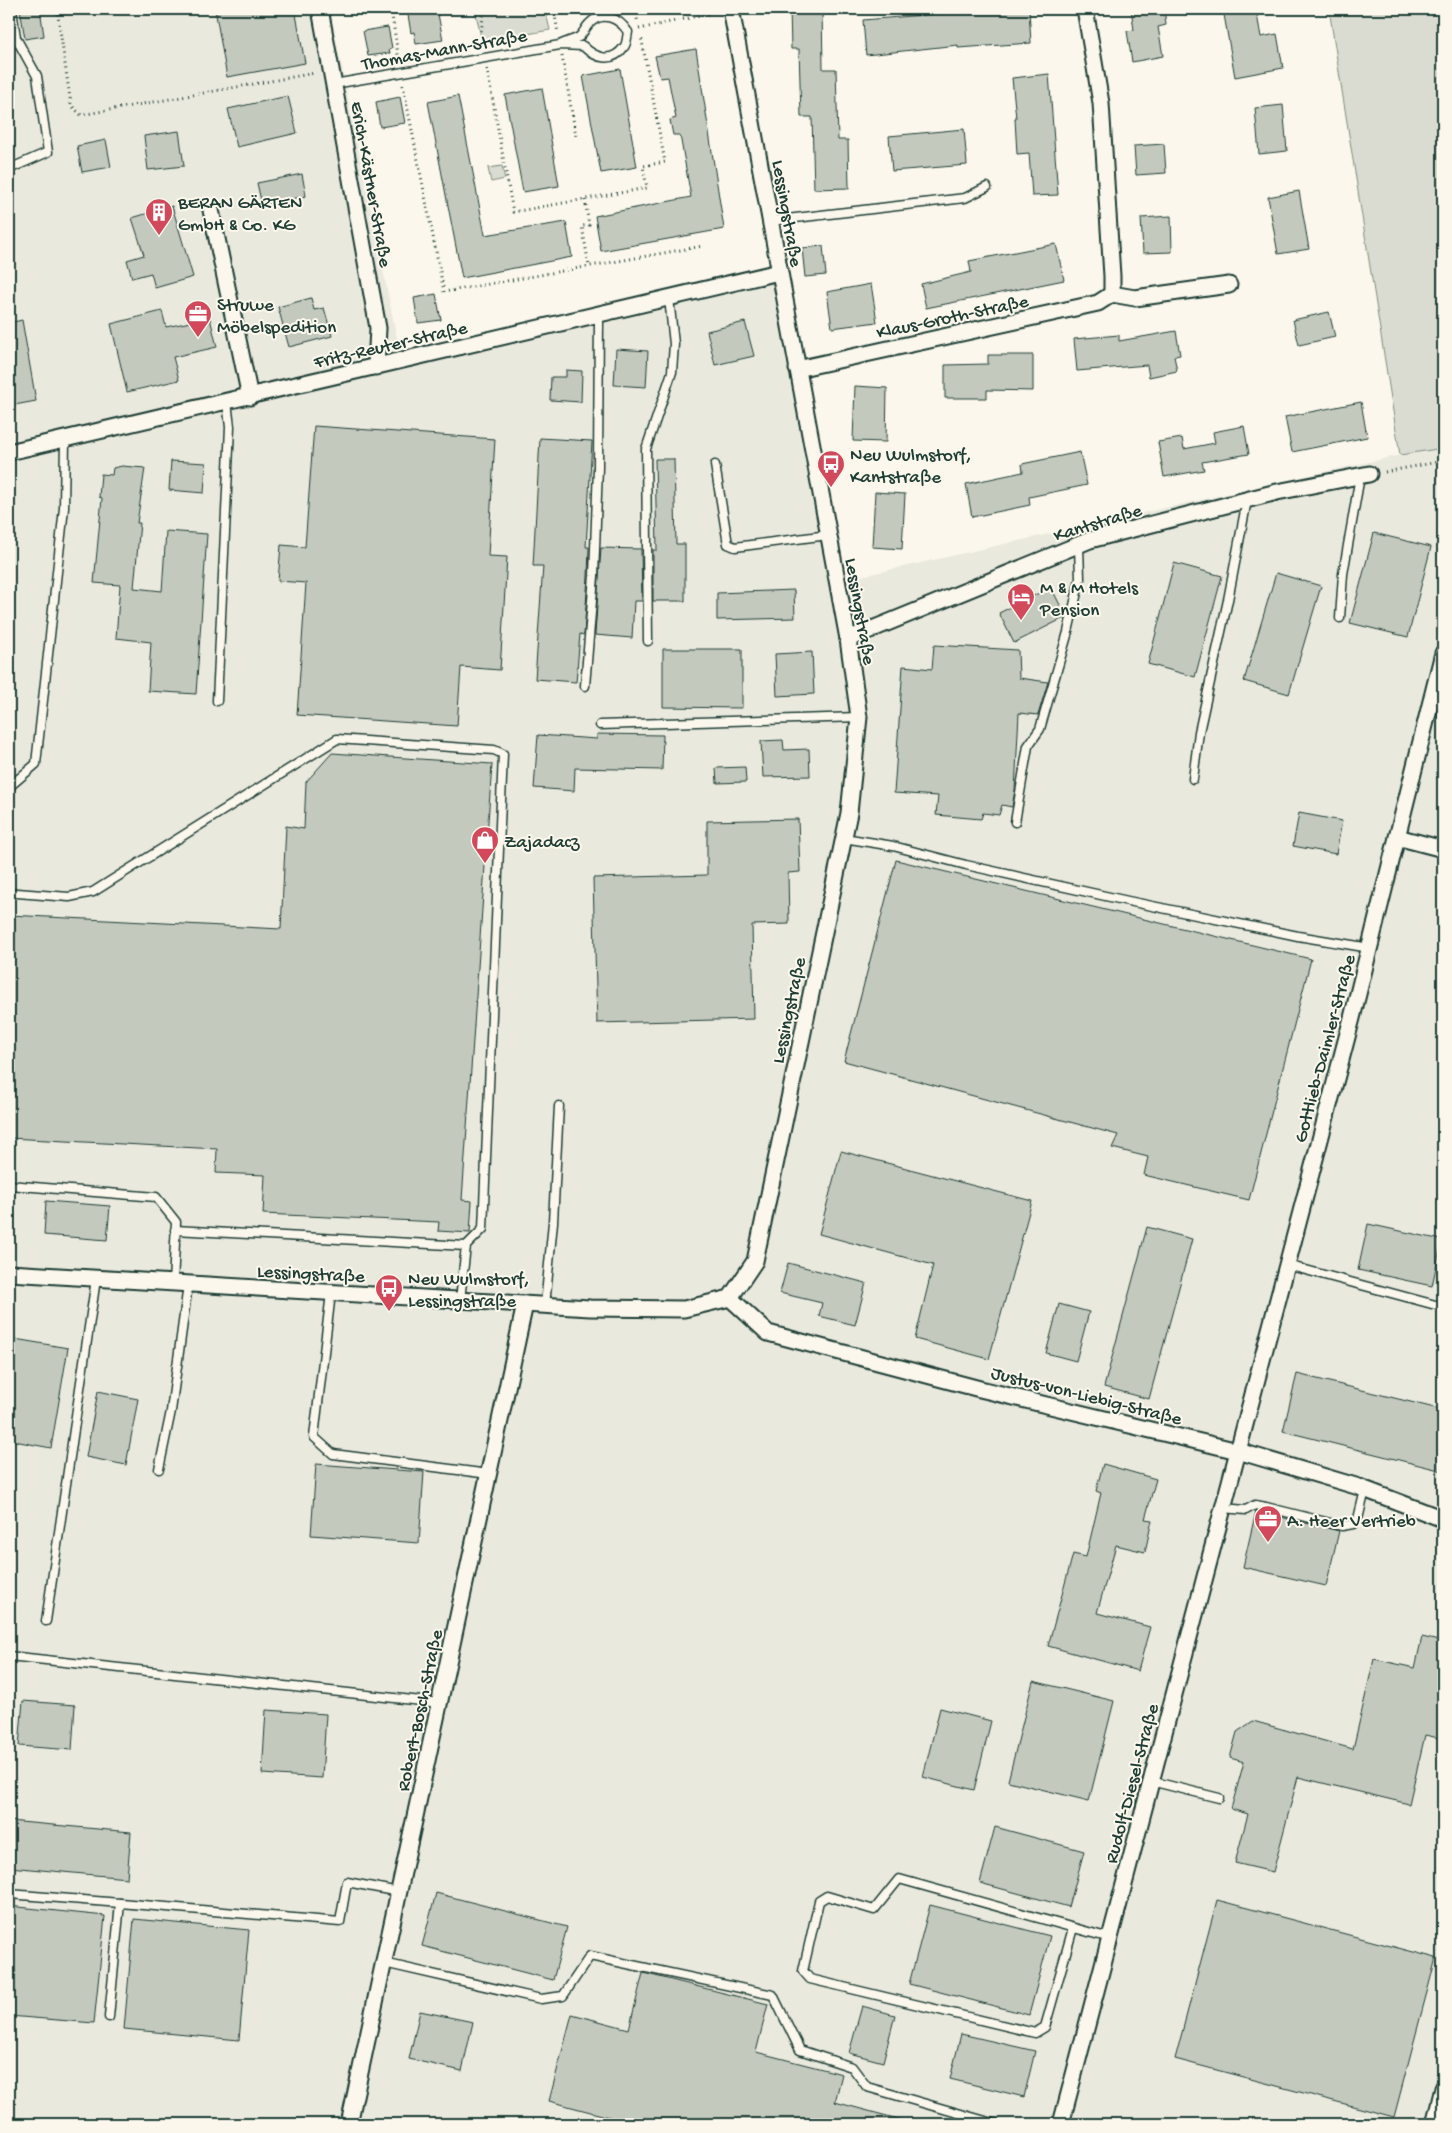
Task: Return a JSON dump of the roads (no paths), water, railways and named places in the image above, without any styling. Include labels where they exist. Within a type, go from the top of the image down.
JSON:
[{"type":"street","name":"Erich-Kästner-Straße","points":[[320,9],[378,328],[376,367]]},
{"type":"street","name":"Lessingstraße","points":[[9,1273],[545,1306],[684,1309],[730,1298],[755,1261],[849,813],[859,717],[848,638],[731,9]]},
{"type":"street","points":[[1085,9],[1101,104],[1112,294],[1135,298],[1229,285]]},
{"type":"street","points":[[211,210],[250,397]]},
{"type":"street","name":"Fritz-Reuter-Straße","points":[[9,452],[779,272]]},
{"type":"street","name":"Klaus-Groth-Straße","points":[[798,369],[1098,303],[1112,294]]},
{"type":"street","name":"Kantstraße","points":[[848,638],[1079,544],[1247,500],[1364,475]]},
{"type":"street","name":"Gottlieb-Daimler-Straße","points":[[1238,1451],[1370,948],[1443,653]]},
{"type":"street","points":[[1397,837],[1443,849]]},
{"type":"street","name":"Justus-von-Liebig-Straße","points":[[730,1298],[768,1333],[980,1389],[1238,1451],[1365,1490],[1443,1520]]},
{"type":"street","name":"Robert-Bosch-Straße","points":[[348,2124],[525,1304]]},
{"type":"street","name":"Rudolf-Diesel-Straße","points":[[1061,2124],[1238,1451]]},
{"type":"street","points":[[1434,2124],[1443,2088]]},
{"type":"lane","points":[[9,169],[48,152],[37,76],[16,38],[12,9]]},
{"type":"lane","name":"Thomas-Mann-Straße","points":[[333,77],[401,72],[560,45],[583,46],[591,55],[604,58],[614,56],[625,47],[628,32],[623,23],[612,17],[601,17],[593,21],[580,36],[560,45]]},
{"type":"lane","points":[[770,221],[965,198],[987,187]]},
{"type":"lane","points":[[648,641],[646,449],[672,372],[674,344],[669,298]]},
{"type":"lane","points":[[585,686],[594,576],[598,467],[599,314]]},
{"type":"lane","points":[[217,702],[230,427],[227,402]]},
{"type":"lane","points":[[9,787],[36,764],[64,508],[65,439]]},
{"type":"lane","points":[[715,464],[728,544],[735,547],[828,535]]},
{"type":"lane","points":[[1340,618],[1343,574],[1364,475]]},
{"type":"lane","points":[[1193,779],[1199,732],[1228,600],[1247,500]]},
{"type":"lane","points":[[1015,822],[1028,746],[1040,729],[1072,614],[1080,579],[1079,544]]},
{"type":"lane","points":[[600,725],[859,717]]},
{"type":"lane","points":[[17,894],[69,897],[93,892],[337,739],[494,750],[503,754],[483,1230],[466,1246],[460,1300]]},
{"type":"lane","points":[[844,838],[893,846],[966,865],[1128,901],[1298,936],[1370,948]]},
{"type":"lane","points":[[545,1306],[553,1222],[559,1106]]},
{"type":"lane","points":[[9,1185],[156,1197],[176,1222],[175,1230],[181,1284],[171,1411],[159,1469]]},
{"type":"lane","points":[[175,1230],[466,1246]]},
{"type":"lane","points":[[1287,1265],[1443,1307]]},
{"type":"lane","points":[[46,1622],[96,1278]]},
{"type":"lane","points":[[331,1293],[314,1437],[332,1454],[489,1474]]},
{"type":"lane","points":[[1223,1508],[1246,1510],[1255,1505],[1342,1526],[1353,1524],[1358,1519],[1365,1490]]},
{"type":"lane","points":[[9,1656],[317,1688],[440,1703]]},
{"type":"lane","points":[[1151,1780],[1219,1798]]},
{"type":"lane","points":[[1073,1928],[1045,2027],[1035,2034],[810,1979],[803,1971],[819,1901],[827,1896],[874,1910],[899,1879],[1110,1938]]},
{"type":"lane","points":[[9,1894],[340,1922],[347,1882],[399,1892]]},
{"type":"lane","points":[[109,2017],[120,1902]]},
{"type":"lane","points":[[384,1963],[541,1999],[563,1996],[590,1956],[773,1995],[800,2050],[852,2067],[867,2087],[996,2124]]},
{"type":"place","name":"BERAN GÄRTEN GmbH & Co. KG","points":[[159,236]]},
{"type":"place","name":"Struwe Möbelspedition","points":[[198,338]]},
{"type":"place","name":"Neu Wulmstorf, Kantstraße","points":[[831,488]]},
{"type":"place","name":"M & M Hotels Pension","points":[[1021,621]]},
{"type":"place","name":"Zajadacz","points":[[485,864]]},
{"type":"place","name":"Neu Wulmstorf, Lessingstraße","points":[[389,1312]]},
{"type":"place","name":"A. Heer Vertrieb","points":[[1268,1543]]}]
